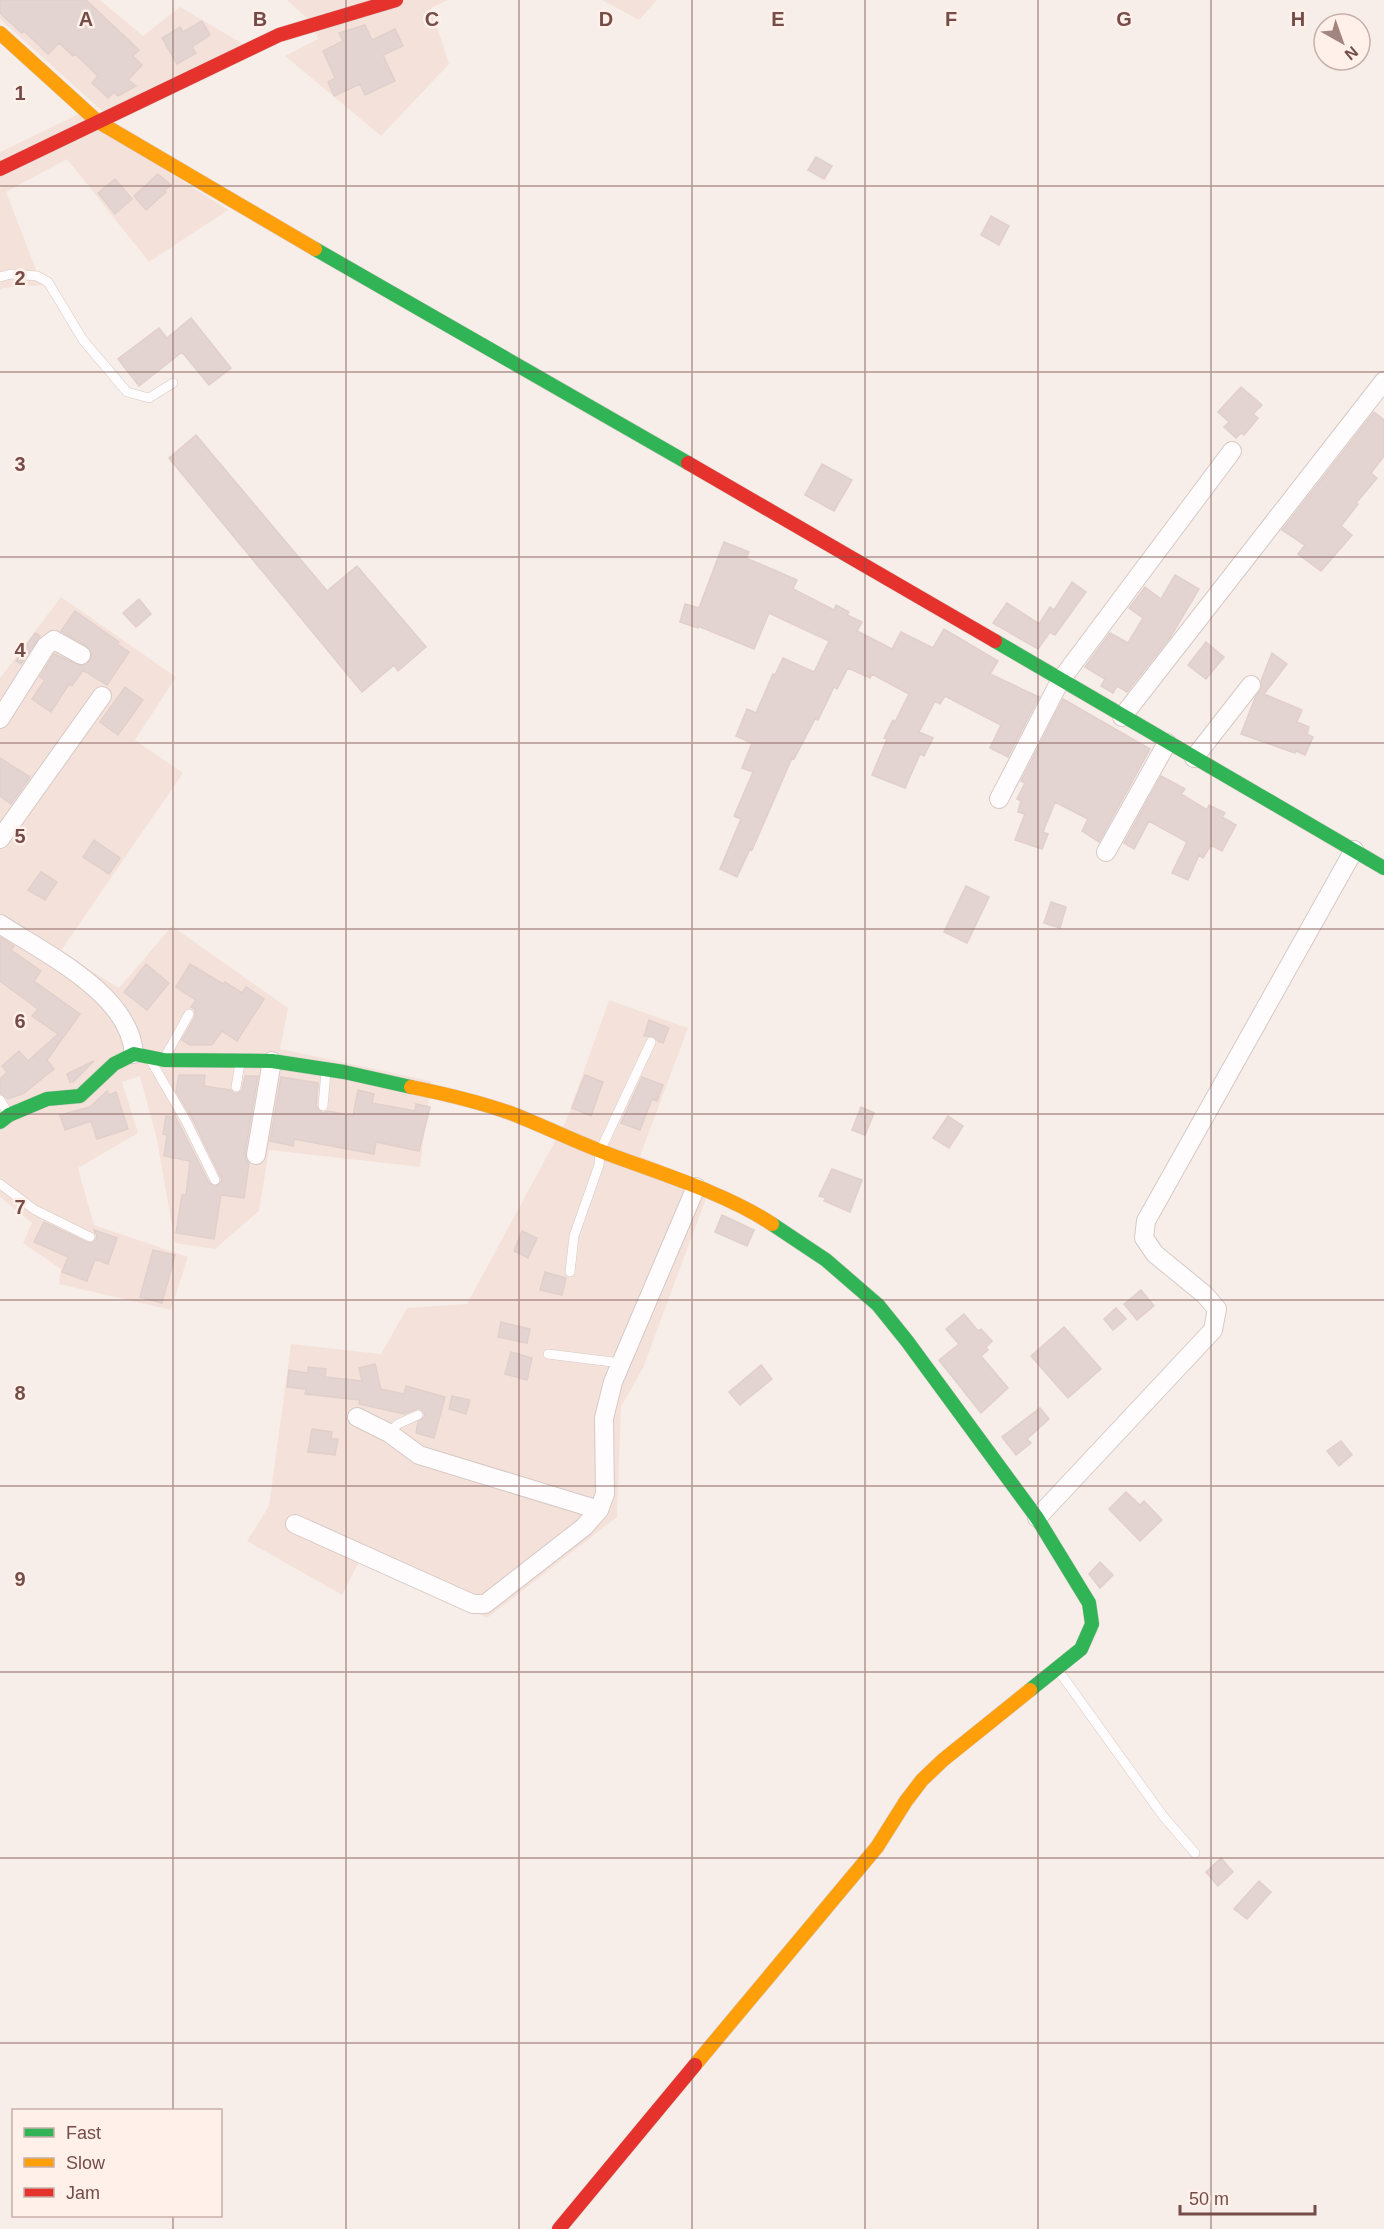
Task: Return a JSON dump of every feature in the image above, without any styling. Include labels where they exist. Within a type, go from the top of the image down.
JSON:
[{"type":"street","points":[[0,169],[279,35],[369,4],[396,0]]},
{"type":"street","points":[[0,33],[98,121],[359,276],[674,455],[1384,868]]},
{"type":"street","points":[[1122,717],[1384,381]]},
{"type":"street","points":[[999,799],[1060,681],[1232,451]]},
{"type":"street","points":[[0,719],[46,646],[54,640],[59,641],[81,655]]},
{"type":"street","points":[[1194,758],[1251,685]]},
{"type":"street","points":[[0,839],[102,696]]},
{"type":"street","points":[[1106,852],[1167,742]]},
{"type":"street","points":[[1037,1518],[1213,1330],[1217,1309],[1204,1293],[1155,1254],[1144,1238],[1146,1221],[1354,850]]},
{"type":"street","points":[[0,924],[95,987],[124,1020],[133,1039],[149,1058]]},
{"type":"street","points":[[5,1119],[47,1099],[80,1096],[114,1064],[149,1058],[272,1061],[326,1069],[459,1098],[512,1114],[600,1151],[696,1187],[760,1216],[826,1260],[878,1305],[1037,1518],[1089,1603],[1092,1624],[1081,1649],[943,1760],[922,1780],[877,1847],[559,2229]]},
{"type":"street","points":[[256,1155],[272,1061]]},
{"type":"street","points":[[295,1524],[473,1604],[485,1604],[584,1527],[600,1510],[605,1494],[604,1418],[613,1382],[696,1187]]},
{"type":"street","points":[[357,1417],[389,1433],[419,1455],[600,1510]]},
{"type":"lane","points":[[0,277],[11,274],[37,276],[48,282],[83,340],[127,392],[149,398],[173,383]]},
{"type":"lane","points":[[189,1014],[149,1058],[186,1121],[215,1180]]},
{"type":"lane","points":[[570,1272],[574,1236],[599,1165],[600,1151],[651,1042]]},
{"type":"lane","points":[[236,1088],[240,1061]]},
{"type":"lane","points":[[323,1106],[326,1069]]},
{"type":"lane","points":[[0,1100],[5,1119]]},
{"type":"lane","points":[[0,1184],[35,1210],[90,1237]]},
{"type":"lane","points":[[548,1354],[621,1363]]},
{"type":"lane","points":[[389,1433],[398,1424],[418,1415]]},
{"type":"lane","points":[[1057,1668],[1163,1816],[1195,1853]]},
{"type":"shaded area","points":[[0,0],[100,0],[143,36],[180,7],[250,48],[110,118],[0,19]]},
{"type":"shaded area","points":[[287,0],[448,0],[431,8],[449,64],[381,136],[285,56],[318,39],[310,21]]},
{"type":"shaded area","points":[[602,0],[657,0],[639,20]]},
{"type":"shaded area","points":[[79,114],[228,210],[149,262],[67,159],[6,192],[42,285],[0,290],[0,152]]},
{"type":"shaded area","points":[[61,597],[176,677],[135,740],[183,773],[60,952],[119,988],[172,926],[288,1008],[280,1049],[431,1081],[420,1167],[269,1150],[259,1211],[215,1249],[175,1243],[157,1140],[140,1076],[122,1082],[138,1133],[78,1168],[94,1225],[188,1257],[171,1310],[59,1284],[61,1269],[23,1243],[32,1223],[0,1197],[0,678]]},
{"type":"shaded area","points":[[609,1000],[688,1028],[640,1156],[711,1185],[643,1368],[621,1407],[617,1517],[487,1618],[360,1560],[342,1595],[247,1541],[269,1506],[291,1344],[381,1354],[407,1308],[467,1304],[566,1121]]},
{"type":"building","points":[[0,0],[86,0],[139,50],[133,56],[142,65],[128,80],[136,86],[118,96],[114,92],[108,98],[92,83],[98,76],[75,54],[73,56],[59,43],[48,54],[24,31],[22,33],[0,13]]},
{"type":"building","points":[[202,21],[210,35],[192,47],[196,53],[177,64],[162,38],[180,27],[183,32]]},
{"type":"building","points":[[365,25],[372,40],[395,29],[403,46],[383,55],[395,81],[365,95],[360,84],[334,96],[328,82],[335,78],[323,51],[343,41],[339,33]]},
{"type":"building","points":[[816,157],[832,166],[824,179],[808,170]]},
{"type":"building","points":[[158,174],[171,185],[146,210],[134,196]]},
{"type":"building","points":[[115,179],[132,199],[115,214],[98,193]]},
{"type":"building","points":[[991,216],[1009,226],[999,245],[981,235]]},
{"type":"building","points":[[191,318],[231,368],[209,385],[182,352],[139,386],[118,359],[159,328],[167,338]]},
{"type":"building","points":[[1241,387],[1262,405],[1253,414],[1258,418],[1244,435],[1241,433],[1236,438],[1224,427],[1229,422],[1218,412]]},
{"type":"building","points":[[1374,412],[1384,420],[1384,456],[1371,473],[1377,478],[1341,526],[1352,535],[1321,571],[1298,554],[1305,545],[1282,530]]},
{"type":"building","points":[[196,435],[327,591],[357,566],[426,647],[398,671],[394,665],[362,692],[169,458]]},
{"type":"building","points":[[822,464],[852,480],[834,511],[805,495]]},
{"type":"building","points":[[724,542],[749,552],[746,558],[797,580],[793,589],[834,610],[836,605],[849,612],[847,615],[862,622],[857,631],[892,649],[901,632],[933,648],[944,629],[998,661],[990,674],[1039,697],[1008,757],[990,748],[1001,725],[945,696],[940,704],[935,701],[919,732],[933,738],[924,756],[920,754],[905,788],[872,775],[887,739],[884,738],[909,694],[872,674],[870,678],[848,668],[837,689],[834,687],[818,720],[815,719],[794,759],[792,758],[752,850],[750,849],[737,877],[720,869],[741,819],[734,816],[753,772],[742,768],[752,743],[736,736],[747,709],[756,713],[773,674],[775,675],[783,658],[814,672],[829,641],[769,613],[754,649],[698,626],[698,628],[680,622],[685,604],[699,608]]},
{"type":"building","points":[[1175,575],[1199,589],[1171,636],[1127,692],[1117,686],[1113,693],[1101,686],[1105,679],[1085,667],[1110,633],[1128,643],[1143,618],[1129,608],[1145,587],[1161,599]]},
{"type":"building","points":[[1072,582],[1086,592],[1055,635],[1050,632],[1038,649],[993,623],[1007,603],[1039,624],[1050,607],[1054,610]]},
{"type":"building","points":[[139,599],[151,614],[136,627],[123,613]]},
{"type":"building","points":[[75,611],[119,642],[117,644],[129,652],[107,685],[83,670],[72,686],[69,684],[51,712],[32,699],[45,680],[40,677],[54,654],[81,666],[87,664],[92,655],[87,646],[61,631]]},
{"type":"building","points":[[35,633],[40,636],[21,664],[16,661]]},
{"type":"building","points":[[1206,642],[1224,657],[1206,679],[1188,665]]},
{"type":"building","points":[[1272,653],[1287,664],[1264,694],[1302,710],[1297,722],[1309,727],[1307,734],[1313,737],[1305,755],[1241,734],[1255,698],[1262,687],[1261,681]]},
{"type":"building","points":[[125,687],[143,700],[118,735],[100,722]]},
{"type":"building","points":[[1063,699],[1150,749],[1099,842],[1082,831],[1088,819],[1055,802],[1043,832],[1048,834],[1042,849],[1015,840],[1025,814],[1018,812],[1021,801],[1017,799],[1025,783],[1021,781]]},
{"type":"building","points":[[0,758],[30,777],[11,804],[0,796]]},
{"type":"building","points":[[1161,776],[1185,789],[1181,794],[1207,810],[1209,805],[1225,813],[1222,817],[1236,825],[1222,851],[1211,845],[1203,858],[1199,855],[1188,880],[1172,873],[1187,842],[1149,821],[1134,849],[1124,843]]},
{"type":"building","points":[[94,840],[120,858],[109,874],[83,857]]},
{"type":"building","points":[[41,872],[57,882],[45,900],[28,890]]},
{"type":"building","points":[[966,886],[989,897],[967,943],[944,932]]},
{"type":"building","points":[[1051,902],[1066,907],[1060,928],[1044,923]]},
{"type":"building","points":[[0,937],[14,946],[11,950],[41,971],[34,981],[80,1014],[47,1060],[54,1069],[24,1093],[8,1099],[0,1093],[0,1079],[7,1072],[2,1066],[19,1051],[28,1061],[58,1034],[32,1016],[38,1009],[0,981]]},
{"type":"building","points":[[146,964],[169,983],[147,1010],[124,992]]},
{"type":"building","points":[[190,964],[242,993],[246,987],[264,999],[237,1041],[222,1031],[212,1045],[190,1045],[182,1040],[195,1017],[195,1009],[191,1007],[196,1000],[176,987]]},
{"type":"building","points":[[649,1020],[669,1028],[663,1043],[653,1036],[644,1036]]},
{"type":"building","points":[[94,1061],[73,1082],[70,1082],[67,1074]]},
{"type":"building","points":[[179,1075],[205,1075],[204,1086],[230,1090],[235,1094],[242,1091],[245,1076],[258,1076],[245,1153],[249,1164],[244,1198],[221,1195],[214,1239],[176,1233],[182,1195],[186,1195],[190,1161],[164,1156],[167,1135],[163,1134],[166,1116],[173,1117],[173,1112],[209,1183],[217,1186],[222,1180],[192,1118],[176,1091]]},
{"type":"building","points":[[585,1075],[603,1082],[591,1116],[572,1108]]},
{"type":"building","points":[[281,1077],[318,1083],[316,1106],[322,1113],[328,1111],[353,1116],[358,1090],[374,1094],[372,1103],[415,1111],[416,1104],[430,1107],[419,1151],[376,1142],[374,1154],[294,1139],[293,1146],[270,1141]]},
{"type":"building","points":[[642,1077],[663,1085],[657,1101],[652,1099],[640,1130],[621,1123]]},
{"type":"building","points":[[107,1091],[109,1095],[116,1092],[128,1129],[97,1139],[91,1121],[65,1130],[60,1115],[90,1107]]},
{"type":"building","points":[[861,1107],[874,1113],[865,1135],[852,1130]]},
{"type":"building","points":[[948,1116],[963,1126],[949,1148],[933,1138]]},
{"type":"building","points":[[832,1169],[862,1180],[850,1212],[824,1201],[826,1198],[819,1196]]},
{"type":"building","points":[[722,1215],[754,1230],[747,1246],[715,1232]]},
{"type":"building","points":[[44,1222],[88,1243],[96,1240],[94,1230],[117,1238],[108,1264],[95,1259],[87,1281],[62,1272],[68,1257],[34,1242]]},
{"type":"building","points":[[522,1231],[537,1238],[528,1258],[514,1251]]},
{"type":"building","points":[[153,1250],[175,1255],[162,1303],[140,1297]]},
{"type":"building","points":[[545,1272],[566,1278],[562,1295],[540,1290]]},
{"type":"building","points":[[1141,1290],[1154,1306],[1137,1320],[1124,1304]]},
{"type":"building","points":[[1116,1308],[1126,1319],[1113,1330],[1104,1319]]},
{"type":"building","points":[[964,1314],[978,1331],[981,1329],[992,1341],[986,1347],[988,1350],[981,1356],[1008,1388],[981,1413],[939,1360],[959,1344],[946,1329]]},
{"type":"building","points":[[501,1322],[530,1329],[527,1343],[498,1337]]},
{"type":"building","points":[[1064,1327],[1101,1369],[1068,1398],[1031,1356]]},
{"type":"building","points":[[511,1352],[532,1358],[527,1380],[505,1374]]},
{"type":"building","points":[[375,1364],[381,1389],[404,1394],[406,1386],[445,1397],[434,1438],[416,1433],[418,1422],[425,1416],[419,1408],[404,1414],[359,1404],[360,1400],[305,1394],[306,1389],[287,1387],[289,1370],[308,1373],[308,1367],[326,1369],[325,1377],[362,1381],[359,1368]]},
{"type":"building","points":[[761,1365],[772,1379],[740,1405],[729,1392]]},
{"type":"building","points":[[452,1396],[470,1400],[466,1414],[449,1409]]},
{"type":"building","points":[[1040,1408],[1049,1419],[1027,1439],[1031,1443],[1016,1455],[1002,1437]]},
{"type":"building","points":[[312,1429],[332,1432],[331,1439],[338,1439],[335,1455],[308,1452]]},
{"type":"building","points":[[1341,1441],[1352,1455],[1339,1466],[1327,1451]]},
{"type":"building","points":[[1126,1492],[1140,1505],[1144,1501],[1162,1520],[1140,1541],[1109,1509]]},
{"type":"building","points":[[1100,1562],[1113,1575],[1100,1588],[1089,1574]]},
{"type":"building","points":[[1221,1858],[1233,1872],[1218,1886],[1206,1872]]},
{"type":"building","points":[[1259,1881],[1271,1892],[1247,1919],[1234,1909]]},
{"type":"traffic: fast","points":[[315,249],[688,463]]},
{"type":"traffic: fast","points":[[995,641],[1384,868]]},
{"type":"traffic: fast","points":[[0,1122],[9,1115],[47,1099],[80,1096],[114,1064],[134,1054],[164,1060],[272,1061],[344,1072],[411,1087]]},
{"type":"traffic: fast","points":[[772,1224],[826,1260],[878,1305],[1037,1518],[1089,1603],[1092,1624],[1081,1649],[1030,1690]]},
{"type":"traffic: slow","points":[[0,33],[97,121],[315,249]]},
{"type":"traffic: slow","points":[[411,1087],[513,1114],[599,1150],[715,1194],[772,1224]]},
{"type":"traffic: slow","points":[[695,2065],[877,1847],[922,1780],[943,1760],[1030,1690]]},
{"type":"traffic: jam","points":[[0,169],[279,35],[396,0]]},
{"type":"traffic: jam","points":[[688,463],[995,641]]},
{"type":"traffic: jam","points":[[559,2229],[695,2065]]}]
